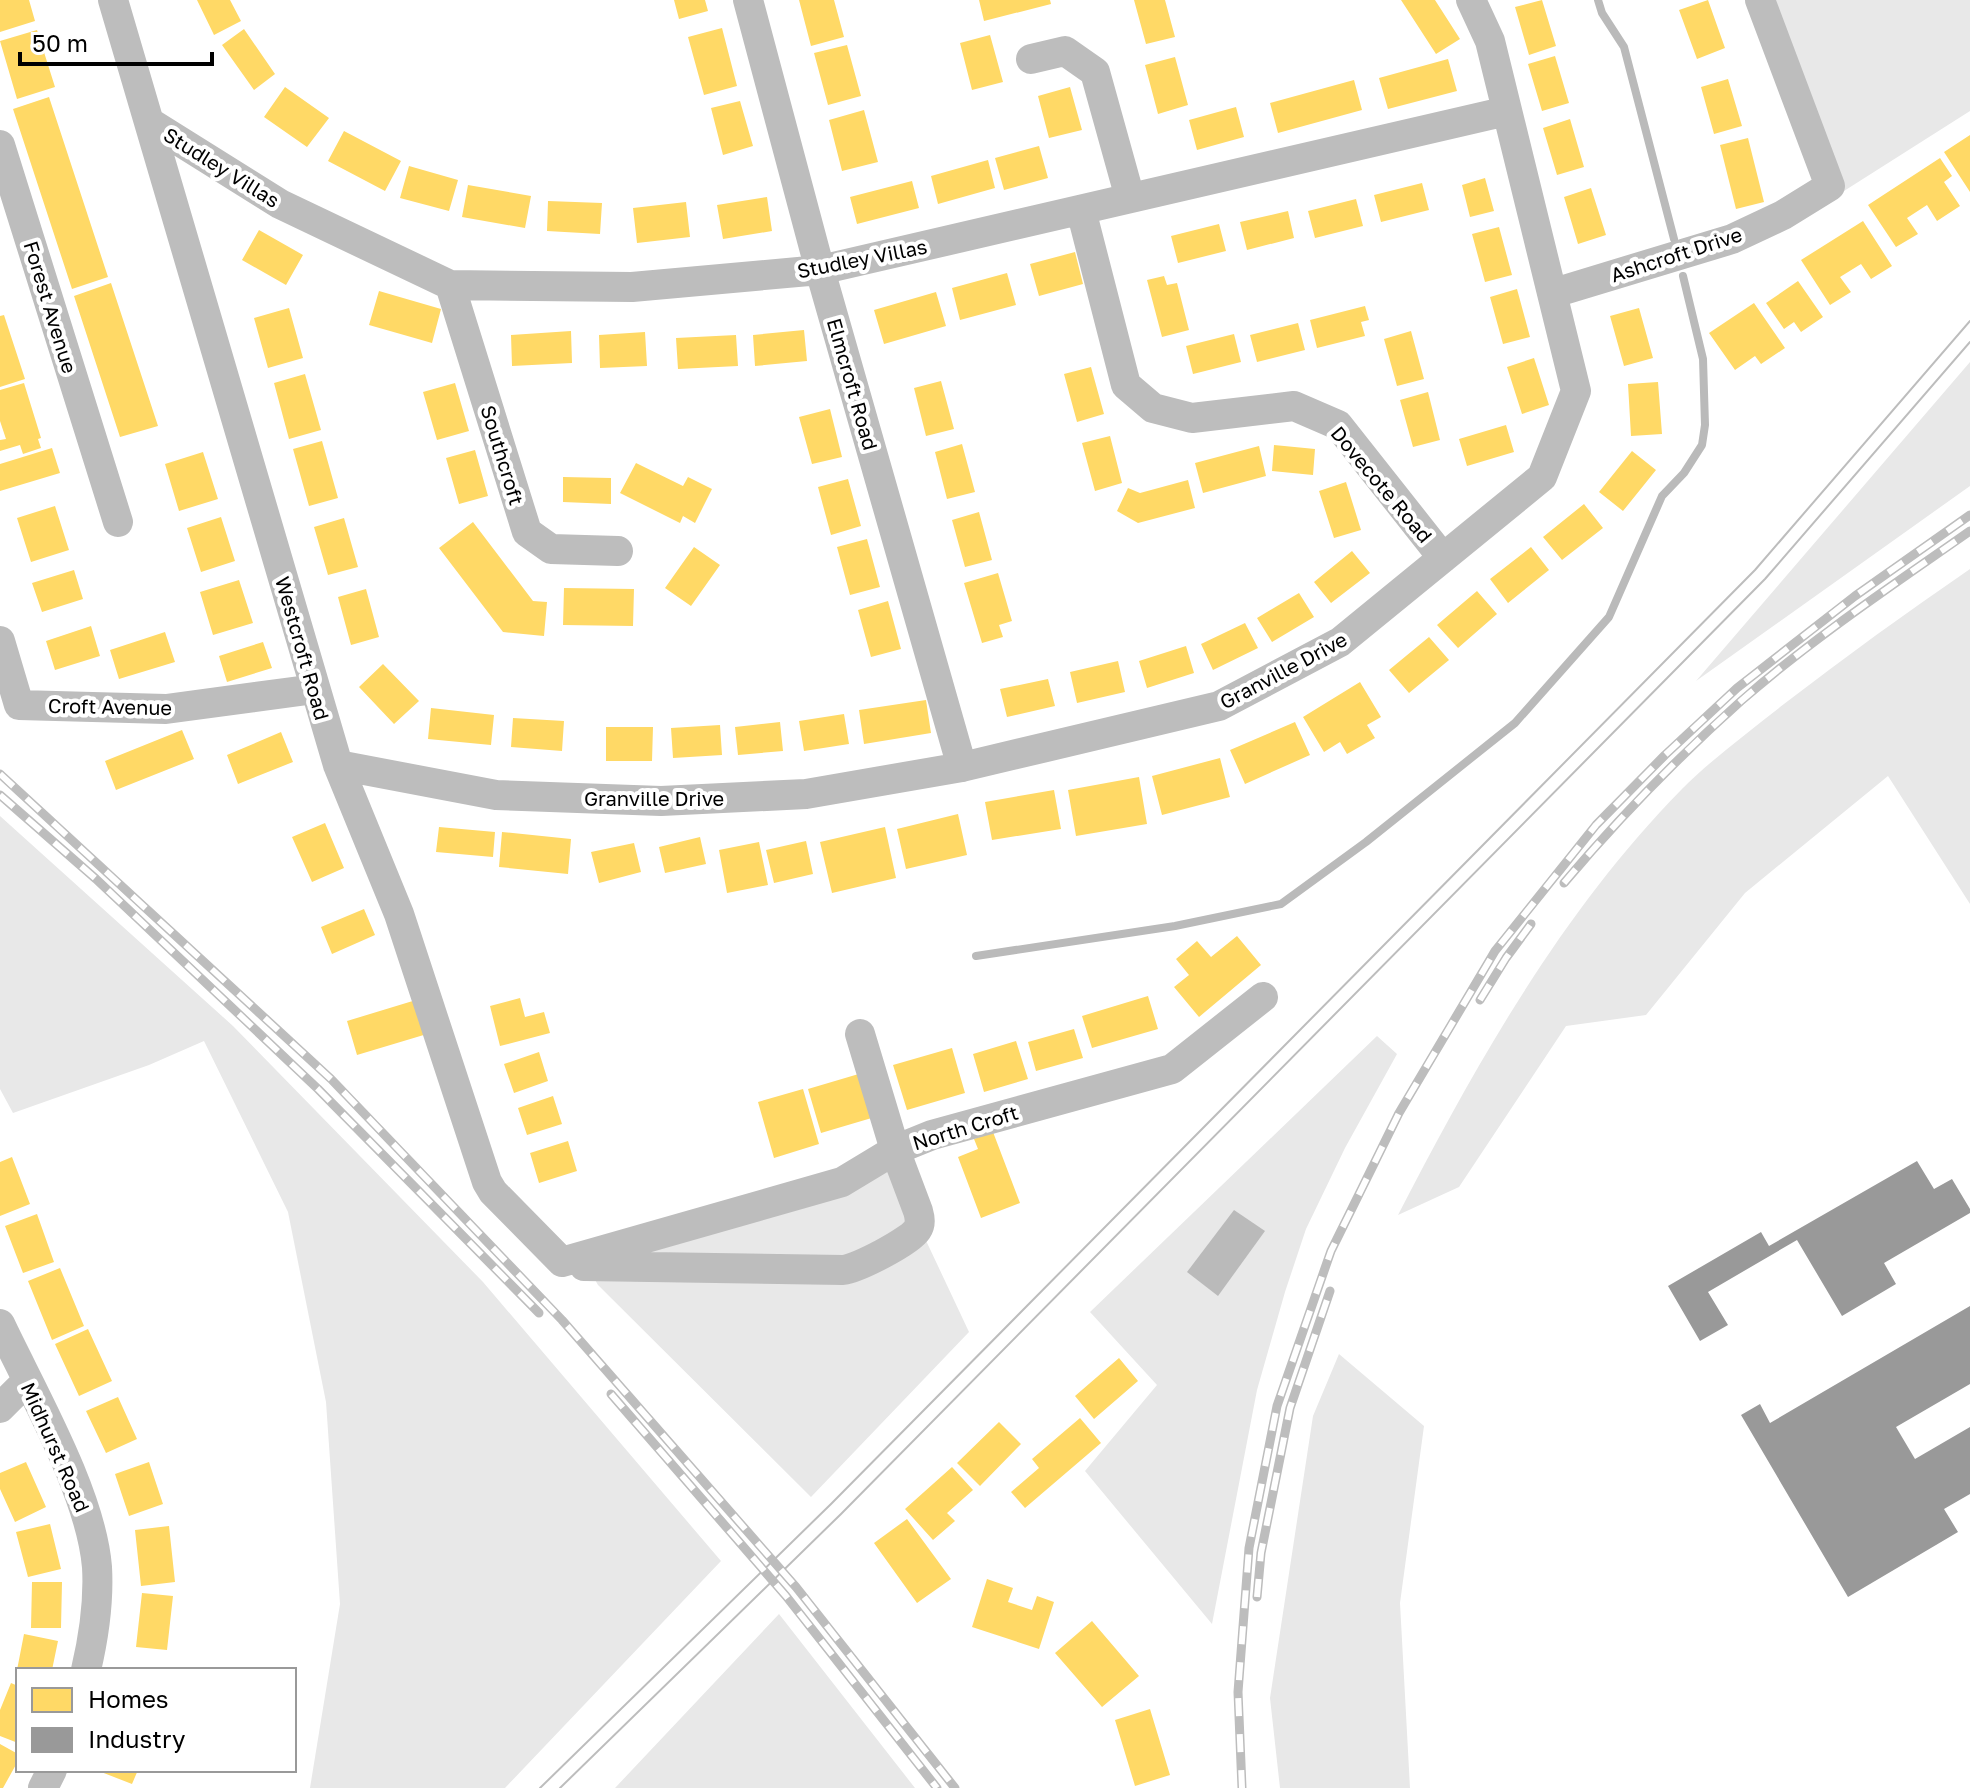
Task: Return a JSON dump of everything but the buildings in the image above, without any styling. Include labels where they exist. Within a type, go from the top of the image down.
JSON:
[{"type":"street","name":"Westcroft Road","points":[[113,0],[338,765],[399,914],[487,1182],[493,1192],[562,1262]]},
{"type":"street","name":"Elmcroft Road","points":[[748,0],[820,270],[962,767]]},
{"type":"street","name":"Granville Drive","points":[[338,765],[496,795],[661,801],[806,794],[962,767],[1219,706],[1340,642],[1542,477],[1576,391],[1490,41],[1471,0]]},
{"type":"street","name":"Ashcroft Drive","points":[[1554,293],[1732,239],[1783,215],[1830,186],[1760,0]]},
{"type":"street","points":[[1031,59],[1065,51],[1095,72],[1130,198]]},
{"type":"street","name":"Studley Villas","points":[[149,122],[280,204],[450,285],[632,287],[820,270],[1507,111]]},
{"type":"street","name":"Forest Avenue","points":[[0,145],[118,522]]},
{"type":"street","name":"Dovecote Road","points":[[1081,210],[1126,385],[1153,408],[1192,418],[1294,406],[1338,425],[1443,558]]},
{"type":"street","name":"Southcroft","points":[[450,285],[527,532],[551,549],[618,551]]},
{"type":"street","name":"Croft Avenue","points":[[0,641],[19,705],[166,709],[315,689]]},
{"type":"street","name":"North Croft","points":[[562,1262],[842,1182],[895,1150],[932,1135],[1172,1069],[1263,997]]},
{"type":"street","points":[[562,1262],[584,1267],[855,1268],[914,1234],[919,1228],[918,1211],[895,1150],[860,1034]]},
{"type":"street","name":"Midhurst Road","points":[[0,1324],[56,1440],[90,1528],[97,1565],[97,1602],[94,1638],[86,1668]]},
{"type":"street","points":[[0,1408],[27,1381]]},
{"type":"shaded area","points":[[1775,0],[1970,0],[1970,111],[1844,191]]},
{"type":"shaded area","points":[[1970,362],[1970,486],[1696,681]]},
{"type":"shaded area","points":[[1970,569],[1970,904],[1888,776],[1745,893],[1646,1015],[1566,1026],[1459,1187],[1398,1215],[1458,1102],[1524,991],[1598,886],[1639,836],[1682,789],[1732,745],[1853,652]]},
{"type":"shaded area","points":[[0,816],[233,1026],[483,1282],[721,1561],[505,1788],[310,1788],[340,1604],[326,1402],[288,1212],[204,1041],[149,1065],[13,1113],[0,1089]]},
{"type":"shaded area","points":[[1377,1036],[1397,1054],[1345,1148],[1306,1229],[1285,1292],[1257,1390],[1212,1624],[1085,1471],[1157,1385],[1090,1312]]},
{"type":"shaded area","points":[[890,1164],[969,1332],[811,1497],[598,1285],[585,1262]]},
{"type":"shaded area","points":[[1234,1210],[1265,1231],[1218,1296],[1187,1272]]},
{"type":"shaded area","points":[[1339,1354],[1424,1426],[1400,1603],[1410,1788],[1280,1788],[1270,1698],[1313,1416]]},
{"type":"shaded area","points":[[779,1614],[915,1788],[615,1788]]},
{"type":"waterway","points":[[1598,0],[1602,13],[1624,47],[1674,239]]},
{"type":"waterway","points":[[976,956],[1175,926],[1281,904],[1366,842],[1515,723],[1609,617],[1662,496],[1684,473],[1702,445],[1705,425],[1703,359],[1683,276]]},
{"type":"tram line","points":[[540,1788],[831,1504],[1755,570],[1970,321]]},
{"type":"tram line","points":[[560,1788],[841,1514],[1765,579],[1970,342]]},
{"type":"railway","points":[[1242,1788],[1238,1692],[1249,1548],[1277,1406],[1331,1251],[1399,1113],[1495,951],[1596,825],[1737,688],[1855,596],[1970,515]]},
{"type":"railway","points":[[1564,883],[1649,789],[1741,701],[1825,634],[1970,531]]},
{"type":"railway","points":[[0,774],[331,1079],[562,1320],[796,1587],[955,1788]]},
{"type":"railway","points":[[0,795],[96,879],[318,1089],[539,1313]]},
{"type":"railway","points":[[1480,1000],[1531,924]]},
{"type":"railway","points":[[1257,1597],[1261,1553],[1290,1408],[1330,1291]]},
{"type":"railway","points":[[611,1394],[786,1596],[937,1788]]}]
